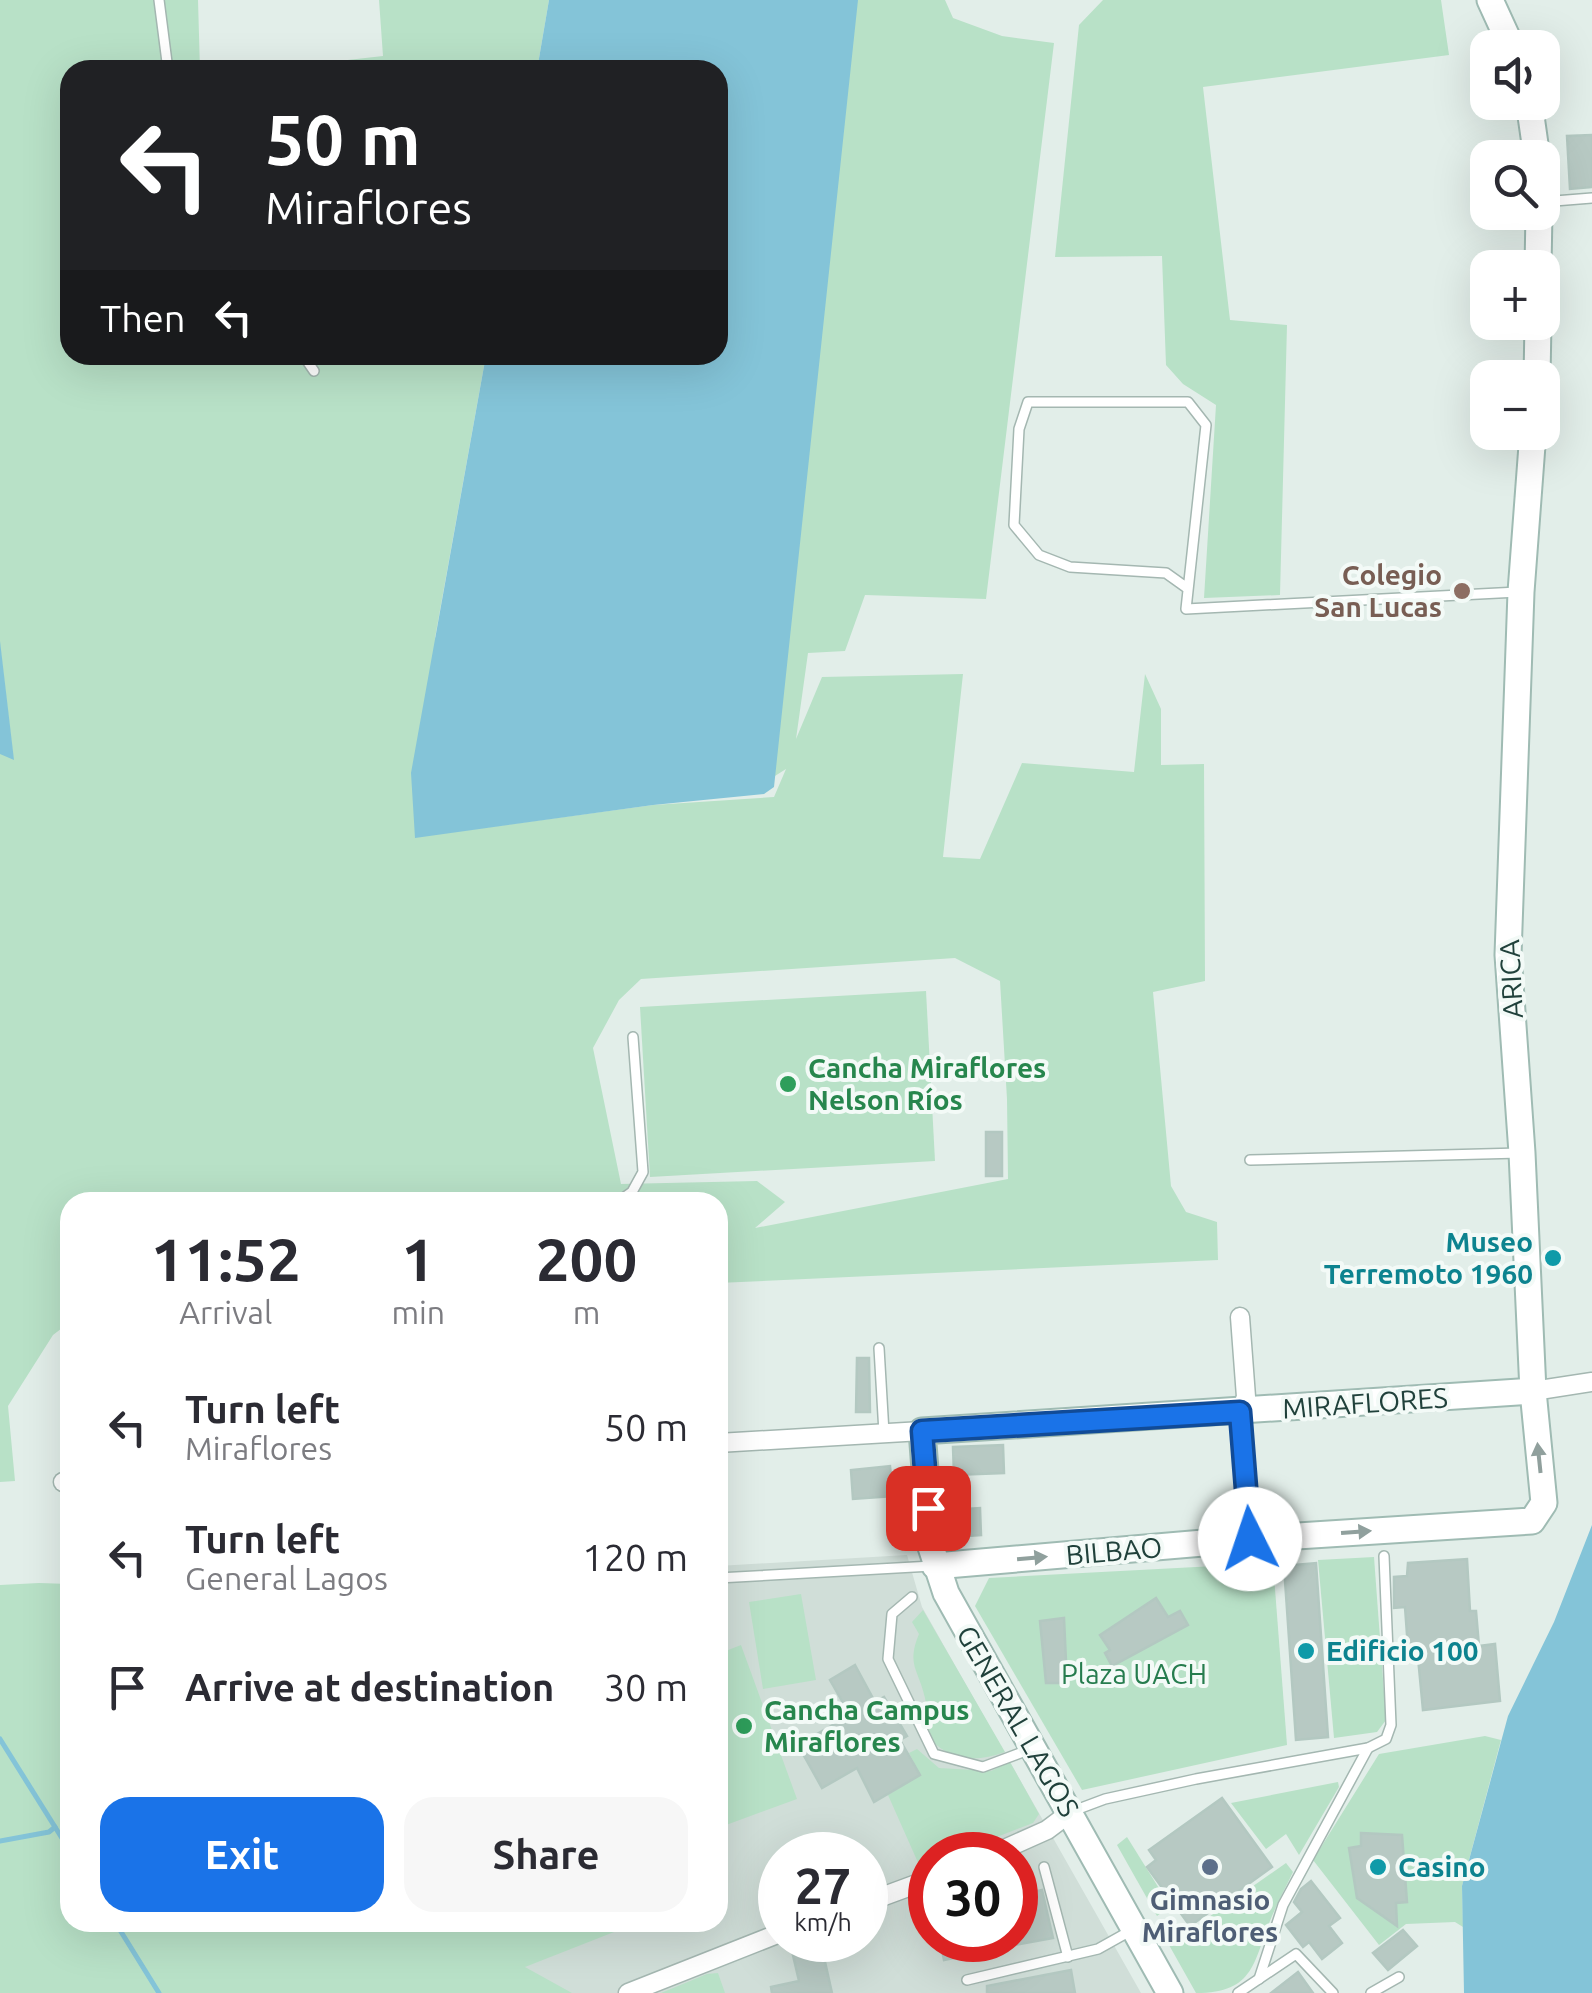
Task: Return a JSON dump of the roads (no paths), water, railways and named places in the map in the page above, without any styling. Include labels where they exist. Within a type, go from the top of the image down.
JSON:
[{"type":"main road","points":[[1490,0],[1504,30]]},
{"type":"main road","name":"ARICA","points":[[1532,450],[1521,592],[1508,954],[1522,1153],[1532,1391],[1544,1503],[1532,1521]]},
{"type":"main road","name":"MIRAFLORES","points":[[922,1431],[1532,1391]]},
{"type":"main road","name":"GENERAL LAGOS","points":[[922,1431],[935,1566],[962,1627],[1170,1993]]},
{"type":"main road","name":"BILBAO","points":[[935,1566],[1250,1539],[1532,1521]]},
{"type":"street","points":[[1240,1316],[1246,1398],[1240,1412],[1250,1539]]},
{"type":"street","points":[[1532,1391],[1592,1382]]},
{"type":"street","name":"MIRAFLORES","points":[[728,1442],[922,1431]]},
{"type":"street","points":[[1038,1834],[1070,1812]]},
{"type":"street","points":[[628,1993],[758,1941]]},
{"type":"lane","points":[[159,0],[167,60]]},
{"type":"lane","points":[[1560,201],[1592,198]]},
{"type":"lane","points":[[310,365],[314,371]]},
{"type":"lane","points":[[1187,588],[1166,574],[1070,567],[1039,555],[1014,526],[1019,429],[1028,402],[1188,402],[1206,425],[1186,609],[1521,592]]},
{"type":"lane","points":[[632,1192],[642,1172],[633,1037]]},
{"type":"lane","points":[[1250,1160],[1522,1153]]},
{"type":"lane","points":[[879,1348],[884,1433]]},
{"type":"lane","points":[[1070,1812],[1105,1798],[1368,1748],[1386,1738],[1391,1725],[1384,1556]]},
{"type":"lane","points":[[728,1577],[935,1566]]},
{"type":"lane","points":[[912,1597],[892,1614],[888,1659],[934,1754],[983,1766],[1034,1748]]},
{"type":"lane","points":[[1258,1979],[1283,1905],[1368,1748]]},
{"type":"lane","points":[[1044,1867],[1068,1957]]},
{"type":"lane","points":[[967,1980],[1098,1950],[1134,1928]]},
{"type":"lane","points":[[1239,1993],[1296,1954],[1333,1993]]},
{"type":"lane","points":[[1372,1993],[1399,1976]]},
{"type":"water","points":[[549,0],[858,0],[774,787],[764,794],[415,838],[411,773],[484,365],[728,365],[728,60],[539,60]]},
{"type":"water","points":[[0,641],[14,760],[0,754]]},
{"type":"water","points":[[1592,1525],[1592,1993],[1464,1993],[1462,1886],[1508,1716],[1554,1622]]},
{"type":"waterway","points":[[0,1739],[60,1835]]},
{"type":"waterway","points":[[0,1841],[49,1832],[55,1827]]},
{"type":"waterway","points":[[121,1932],[159,1993]]},
{"type":"place","name":"Colegio San Lucas","points":[[1462,591]]},
{"type":"place","name":"Cancha Miraflores Nelson Ríos","points":[[788,1084]]},
{"type":"place","name":"Museo Terremoto 1960","points":[[1553,1258]]},
{"type":"place","name":"Edificio 100","points":[[1306,1651]]},
{"type":"place","name":"Cancha Campus Miraflores","points":[[744,1726]]},
{"type":"place","name":"Gimnasio Miraflores","points":[[1210,1867]]},
{"type":"place","name":"Casino","points":[[1378,1867]]},
{"type":"park label","name":"Plaza UACH","points":[[1134,1674]]}]
